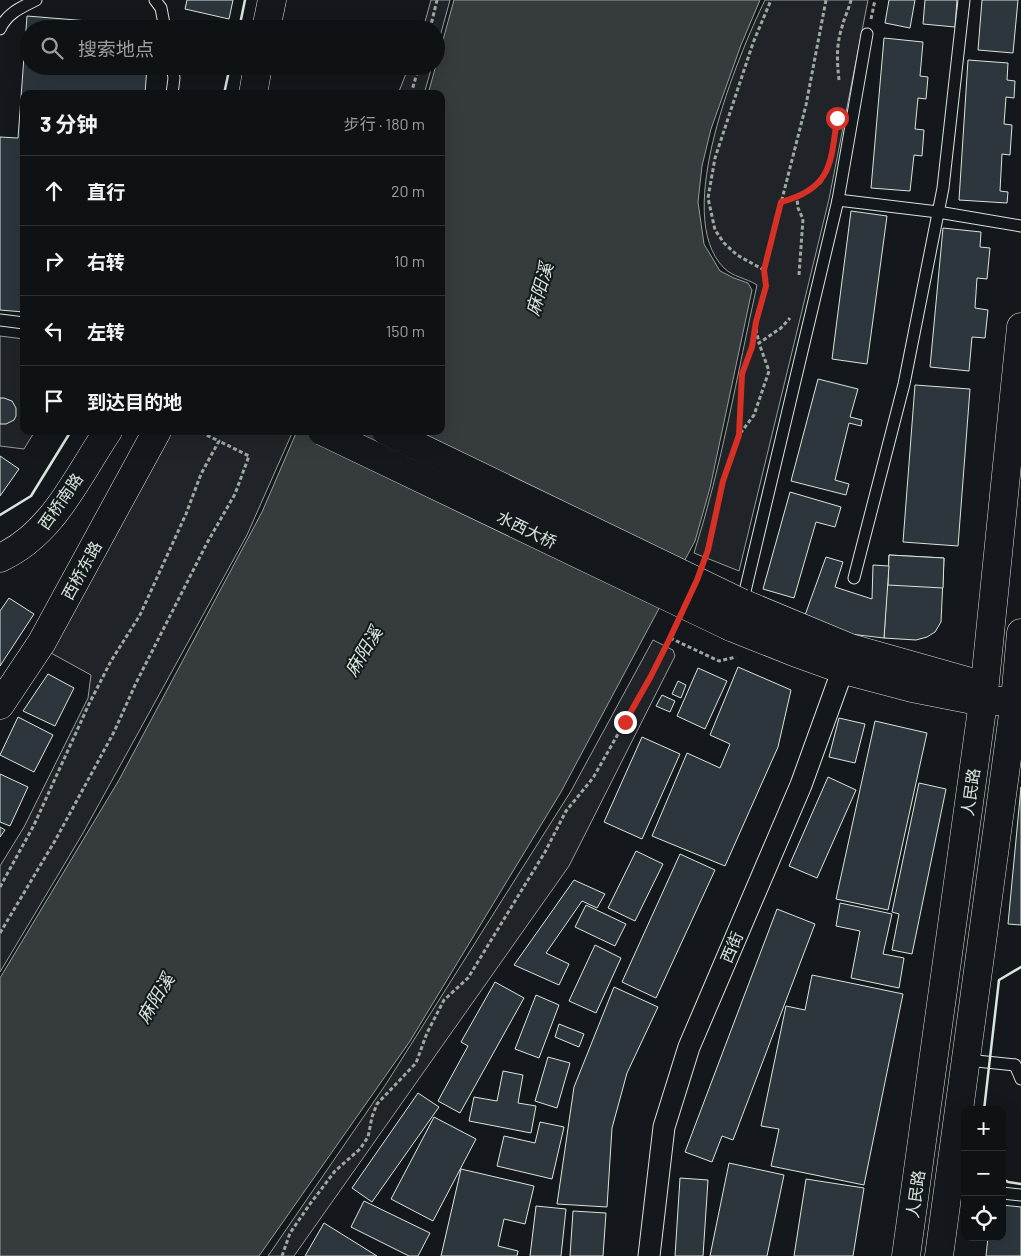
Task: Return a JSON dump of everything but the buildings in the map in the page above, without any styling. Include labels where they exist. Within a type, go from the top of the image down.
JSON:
[{"type":"main road","points":[[268,20],[272,0]]},
{"type":"main road","points":[[254,90],[256,75]]},
{"type":"main road","name":"人民路","points":[[906,1256],[984,694],[1021,327]]},
{"type":"main road","name":"西桥南路","points":[[0,558],[27,543],[46,526],[105,435]]},
{"type":"main road","name":"西桥东路","points":[[0,705],[42,642],[155,435]]},
{"type":"main road","name":"水西大桥","points":[[331,435],[736,615]]},
{"type":"main road","points":[[394,435],[736,615],[794,652],[847,659],[1018,701]]},
{"type":"main road","name":"人民路","points":[[940,1256],[953,1188],[967,1060],[1018,701],[1021,633]]},
{"type":"street","name":"西街","points":[[649,1256],[664,1127],[689,1047],[801,785],[847,659]]},
{"type":"lane","points":[[0,29],[2,23],[12,12],[36,0]]},
{"type":"lane","points":[[155,0],[161,8],[163,20]]},
{"type":"lane","points":[[854,578],[904,384],[943,188],[964,0]]},
{"type":"lane","points":[[736,615],[838,200],[868,34]]},
{"type":"lane","points":[[172,90],[174,75]]},
{"type":"lane","points":[[838,200],[938,212],[1021,226]]},
{"type":"lane","points":[[0,320],[20,322]]},
{"type":"lane","points":[[1015,1065],[1021,1054]]},
{"type":"lane","points":[[967,1060],[1015,1065]]},
{"type":"lane","points":[[1015,1065],[1021,1080]]},
{"type":"lane","points":[[1006,1193],[1021,1195]]},
{"type":"path","points":[[432,20],[437,0]]},
{"type":"path","points":[[764,270],[737,255],[724,243],[715,230],[708,198],[714,158],[753,43],[772,0]]},
{"type":"path","points":[[703,565],[723,481],[739,435],[742,374],[752,347],[766,286],[764,270],[806,105],[826,0]]},
{"type":"path","points":[[840,82],[837,62],[838,46],[841,28],[851,0]]},
{"type":"path","points":[[412,90],[417,75]]},
{"type":"path","points":[[781,202],[797,198],[815,187],[825,175]]},
{"type":"path","points":[[797,198],[798,208],[803,219],[798,281]]},
{"type":"path","points":[[760,343],[790,319],[792,310]]},
{"type":"path","points":[[739,435],[754,415],[769,372],[756,328]]},
{"type":"path","points":[[0,933],[56,839],[114,732],[136,683],[207,543],[236,494],[248,456],[206,435]]},
{"type":"path","points":[[0,887],[34,825],[111,662],[140,615],[186,514],[201,474],[219,441]]},
{"type":"path","points":[[282,1256],[290,1233],[310,1204],[335,1171],[360,1149],[368,1137],[377,1104],[416,1063],[427,1034],[444,1000],[468,978],[545,852],[566,810],[593,778],[651,676],[678,622]]},
{"type":"path","points":[[670,638],[719,661]]},
{"type":"shaded area","points":[[431,0],[450,0],[445,20],[425,20]]},
{"type":"shaded area","points":[[765,0],[868,0],[829,199],[739,571],[694,553],[721,453],[757,285],[724,268],[709,244],[704,212],[707,175],[714,135],[726,95],[753,25]]},
{"type":"shaded area","points":[[405,75],[429,75],[425,90],[400,90]]},
{"type":"shaded area","points":[[0,336],[20,338],[20,435],[33,435],[24,449],[0,446]]},
{"type":"shaded area","points":[[166,435],[291,435],[247,535],[83,833],[0,972],[0,866],[24,827],[88,698],[91,675],[51,653]]},
{"type":"shaded area","points":[[653,640],[673,650],[675,656],[569,866],[294,1256],[268,1256],[386,1084],[571,791]]},
{"type":"water","name":"麻阳溪","points":[[454,0],[760,0],[741,45],[711,129],[702,166],[698,202],[704,244],[720,271],[748,283],[752,290],[710,488],[695,541],[561,792],[410,1041],[259,1256],[0,1256],[0,978],[119,780],[262,512],[295,435],[445,435],[445,90],[429,90],[433,75],[445,75],[445,33]]},
{"type":"wall","points":[[241,20],[245,0]]},
{"type":"wall","points":[[225,90],[228,75]]},
{"type":"wall","points":[[0,515],[31,496],[69,435]]},
{"type":"wall","points":[[984,1106],[999,980],[1021,967]]},
{"type":"wall","points":[[1006,1181],[1021,1184]]},
{"type":"route","points":[[625,722],[670,638],[697,580],[708,550],[723,481],[739,435],[742,374],[752,347],[756,322],[766,286],[764,270],[781,202],[797,198],[821,182],[829,168],[837,118]]}]
